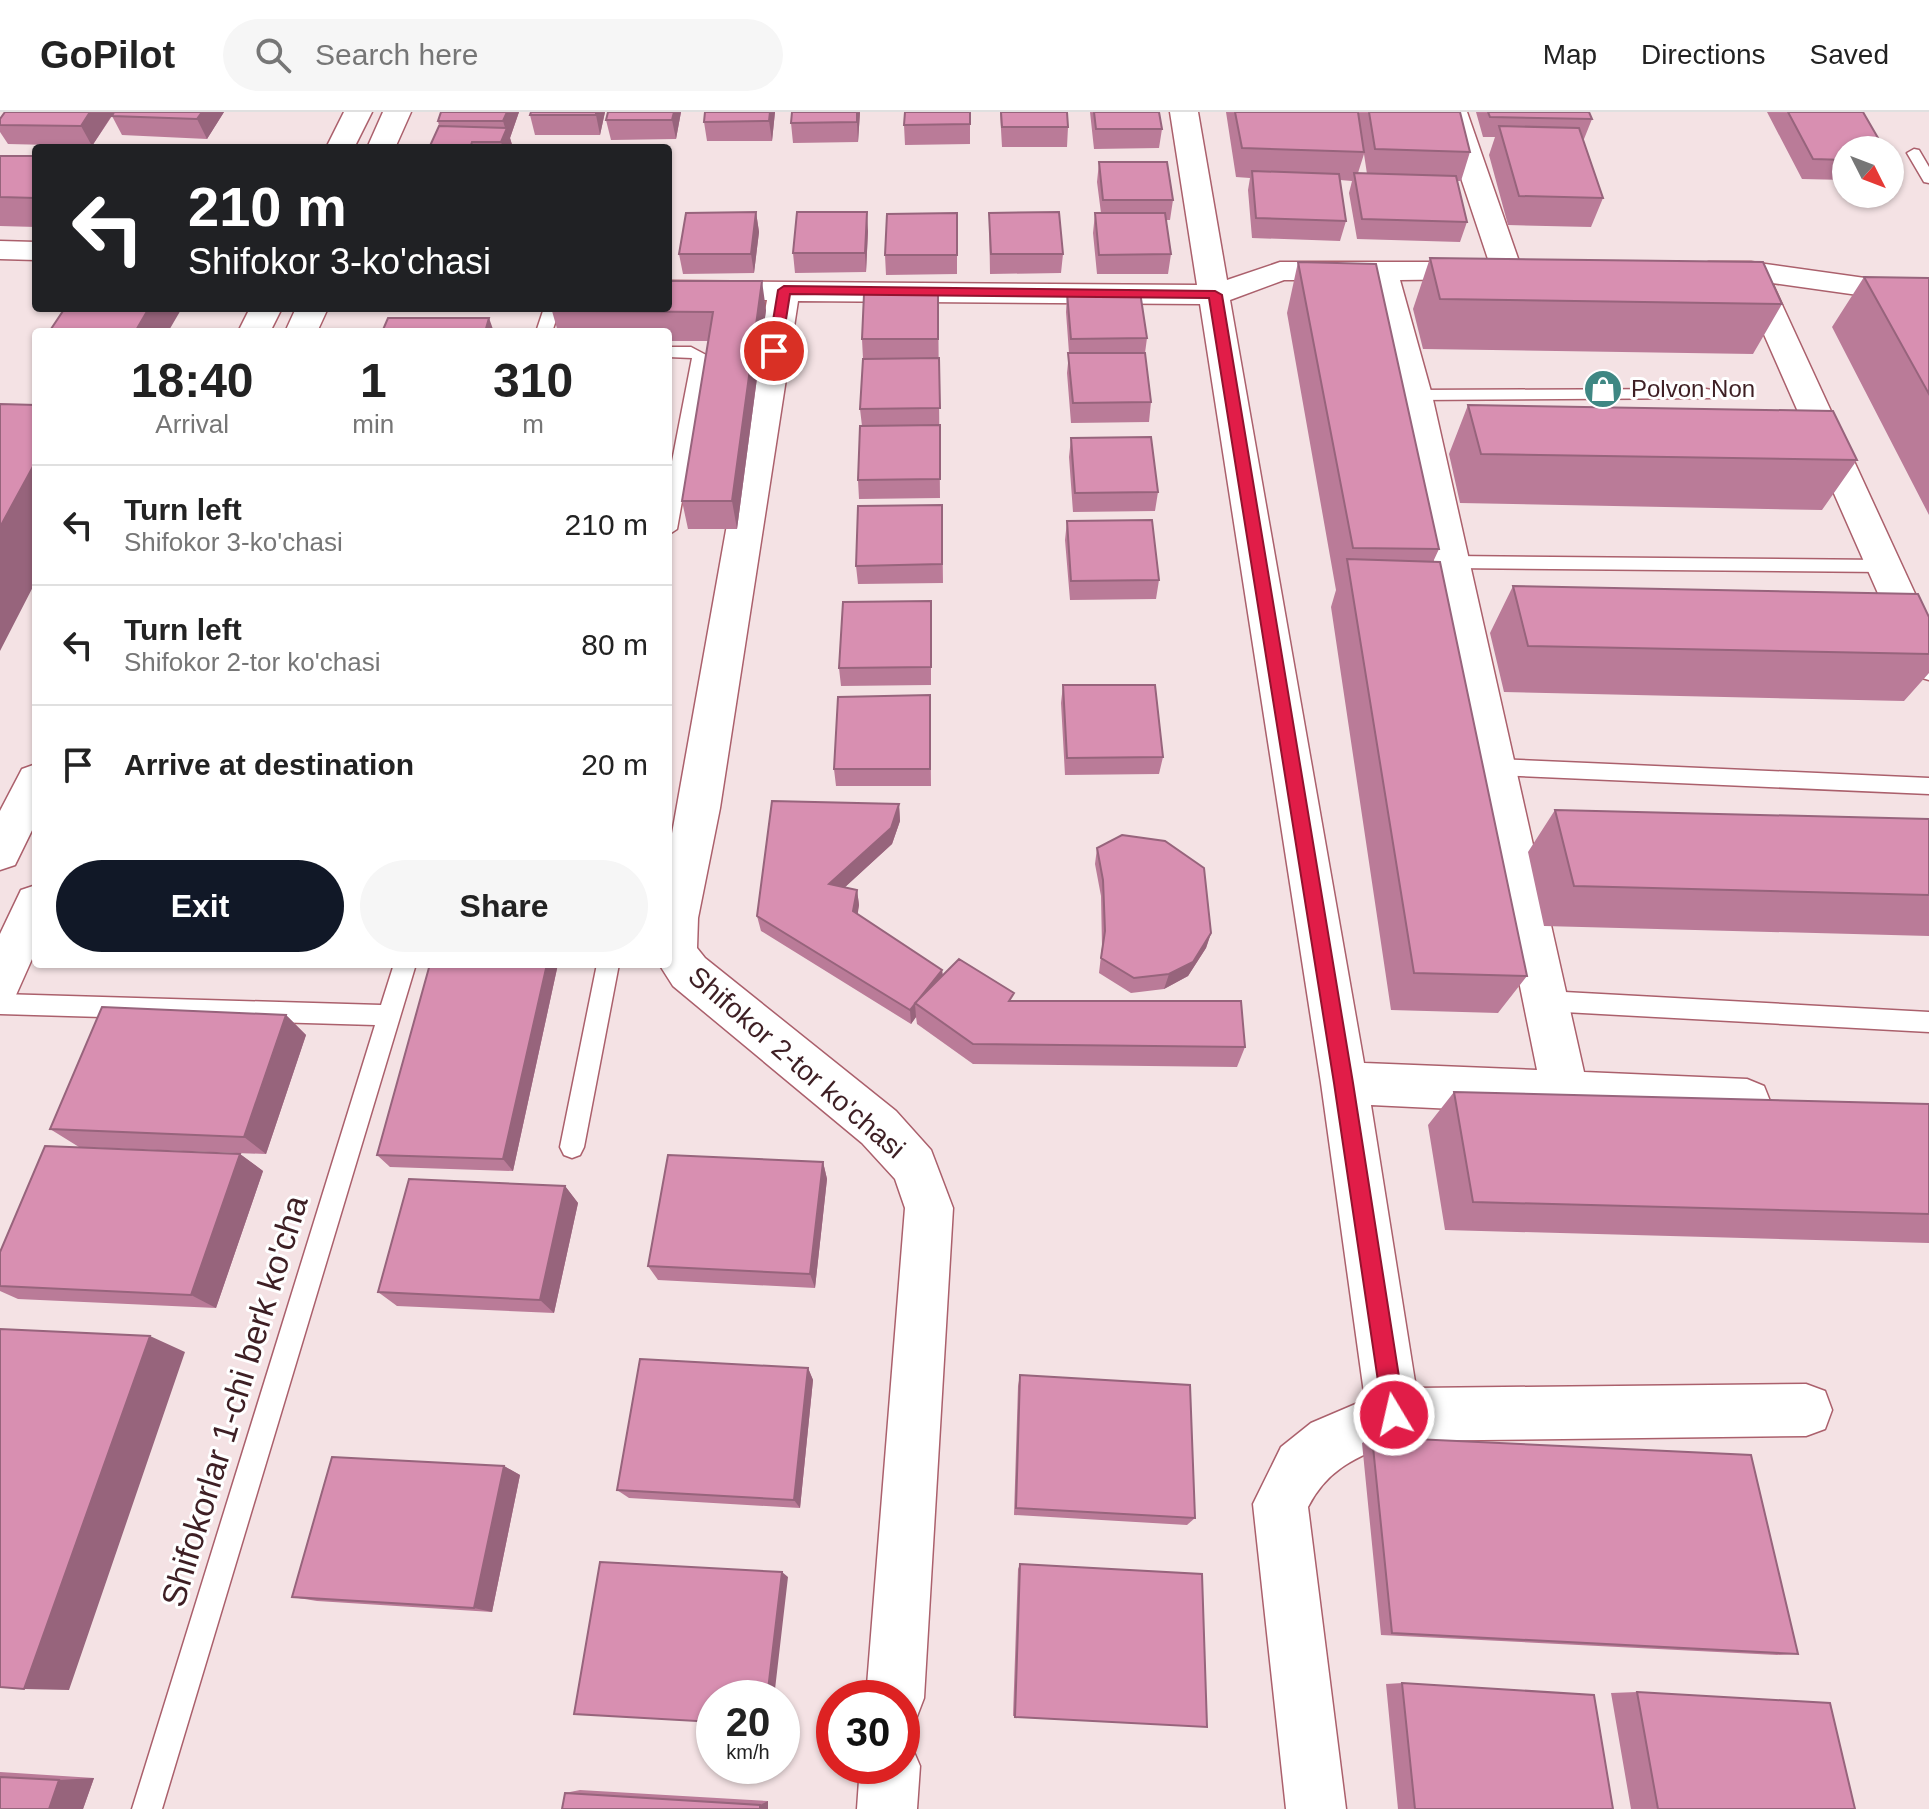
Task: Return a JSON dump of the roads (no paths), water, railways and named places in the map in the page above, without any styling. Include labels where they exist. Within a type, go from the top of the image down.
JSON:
[{"type":"street","points":[[342,144],[358,112]]},
{"type":"street","points":[[383,144],[397,112]]},
{"type":"street","points":[[1184,112],[1344,1083],[1394,1415]]},
{"type":"street","points":[[672,290],[1215,295],[1280,271],[1522,270],[1453,112]]},
{"type":"street","points":[[0,250],[32,251]]},
{"type":"street","points":[[1382,270],[1416,395],[1565,1093]]},
{"type":"street","points":[[1675,271],[1751,271],[1929,296]]},
{"type":"street","points":[[1751,271],[1929,666]]},
{"type":"street","name":"Shifokor 2-tor ko'chasi","points":[[784,290],[683,808],[675,952],[689,972],[879,1127],[914,1166],[929,1208],[896,1680]]},
{"type":"street","points":[[0,853],[32,790]]},
{"type":"street","points":[[0,981],[32,912]]},
{"type":"street","points":[[1344,1083],[1787,1103]]},
{"type":"street","points":[[1316,1809],[1280,1504],[1300,1466],[1330,1442],[1394,1415],[1806,1410]]},
{"type":"street","points":[[887,1809],[889,1784]]},
{"type":"lane","points":[[1914,153],[1929,179]]},
{"type":"lane","points":[[672,352],[691,352],[700,356],[672,507]]},
{"type":"lane","points":[[1416,395],[1706,394]]},
{"type":"lane","points":[[1452,562],[1884,566]]},
{"type":"lane","points":[[1496,767],[1929,786]]},
{"type":"lane","name":"Shifokorlar 1-chi berk ko'cha","points":[[147,1809],[404,968]]},
{"type":"lane","points":[[572,1147],[607,968]]},
{"type":"lane","points":[[1546,1001],[1929,1022]]},
{"type":"lane","points":[[0,1004],[389,1015]]},
{"type":"place","name":"Polvon Non","points":[[1603,389]]}]
